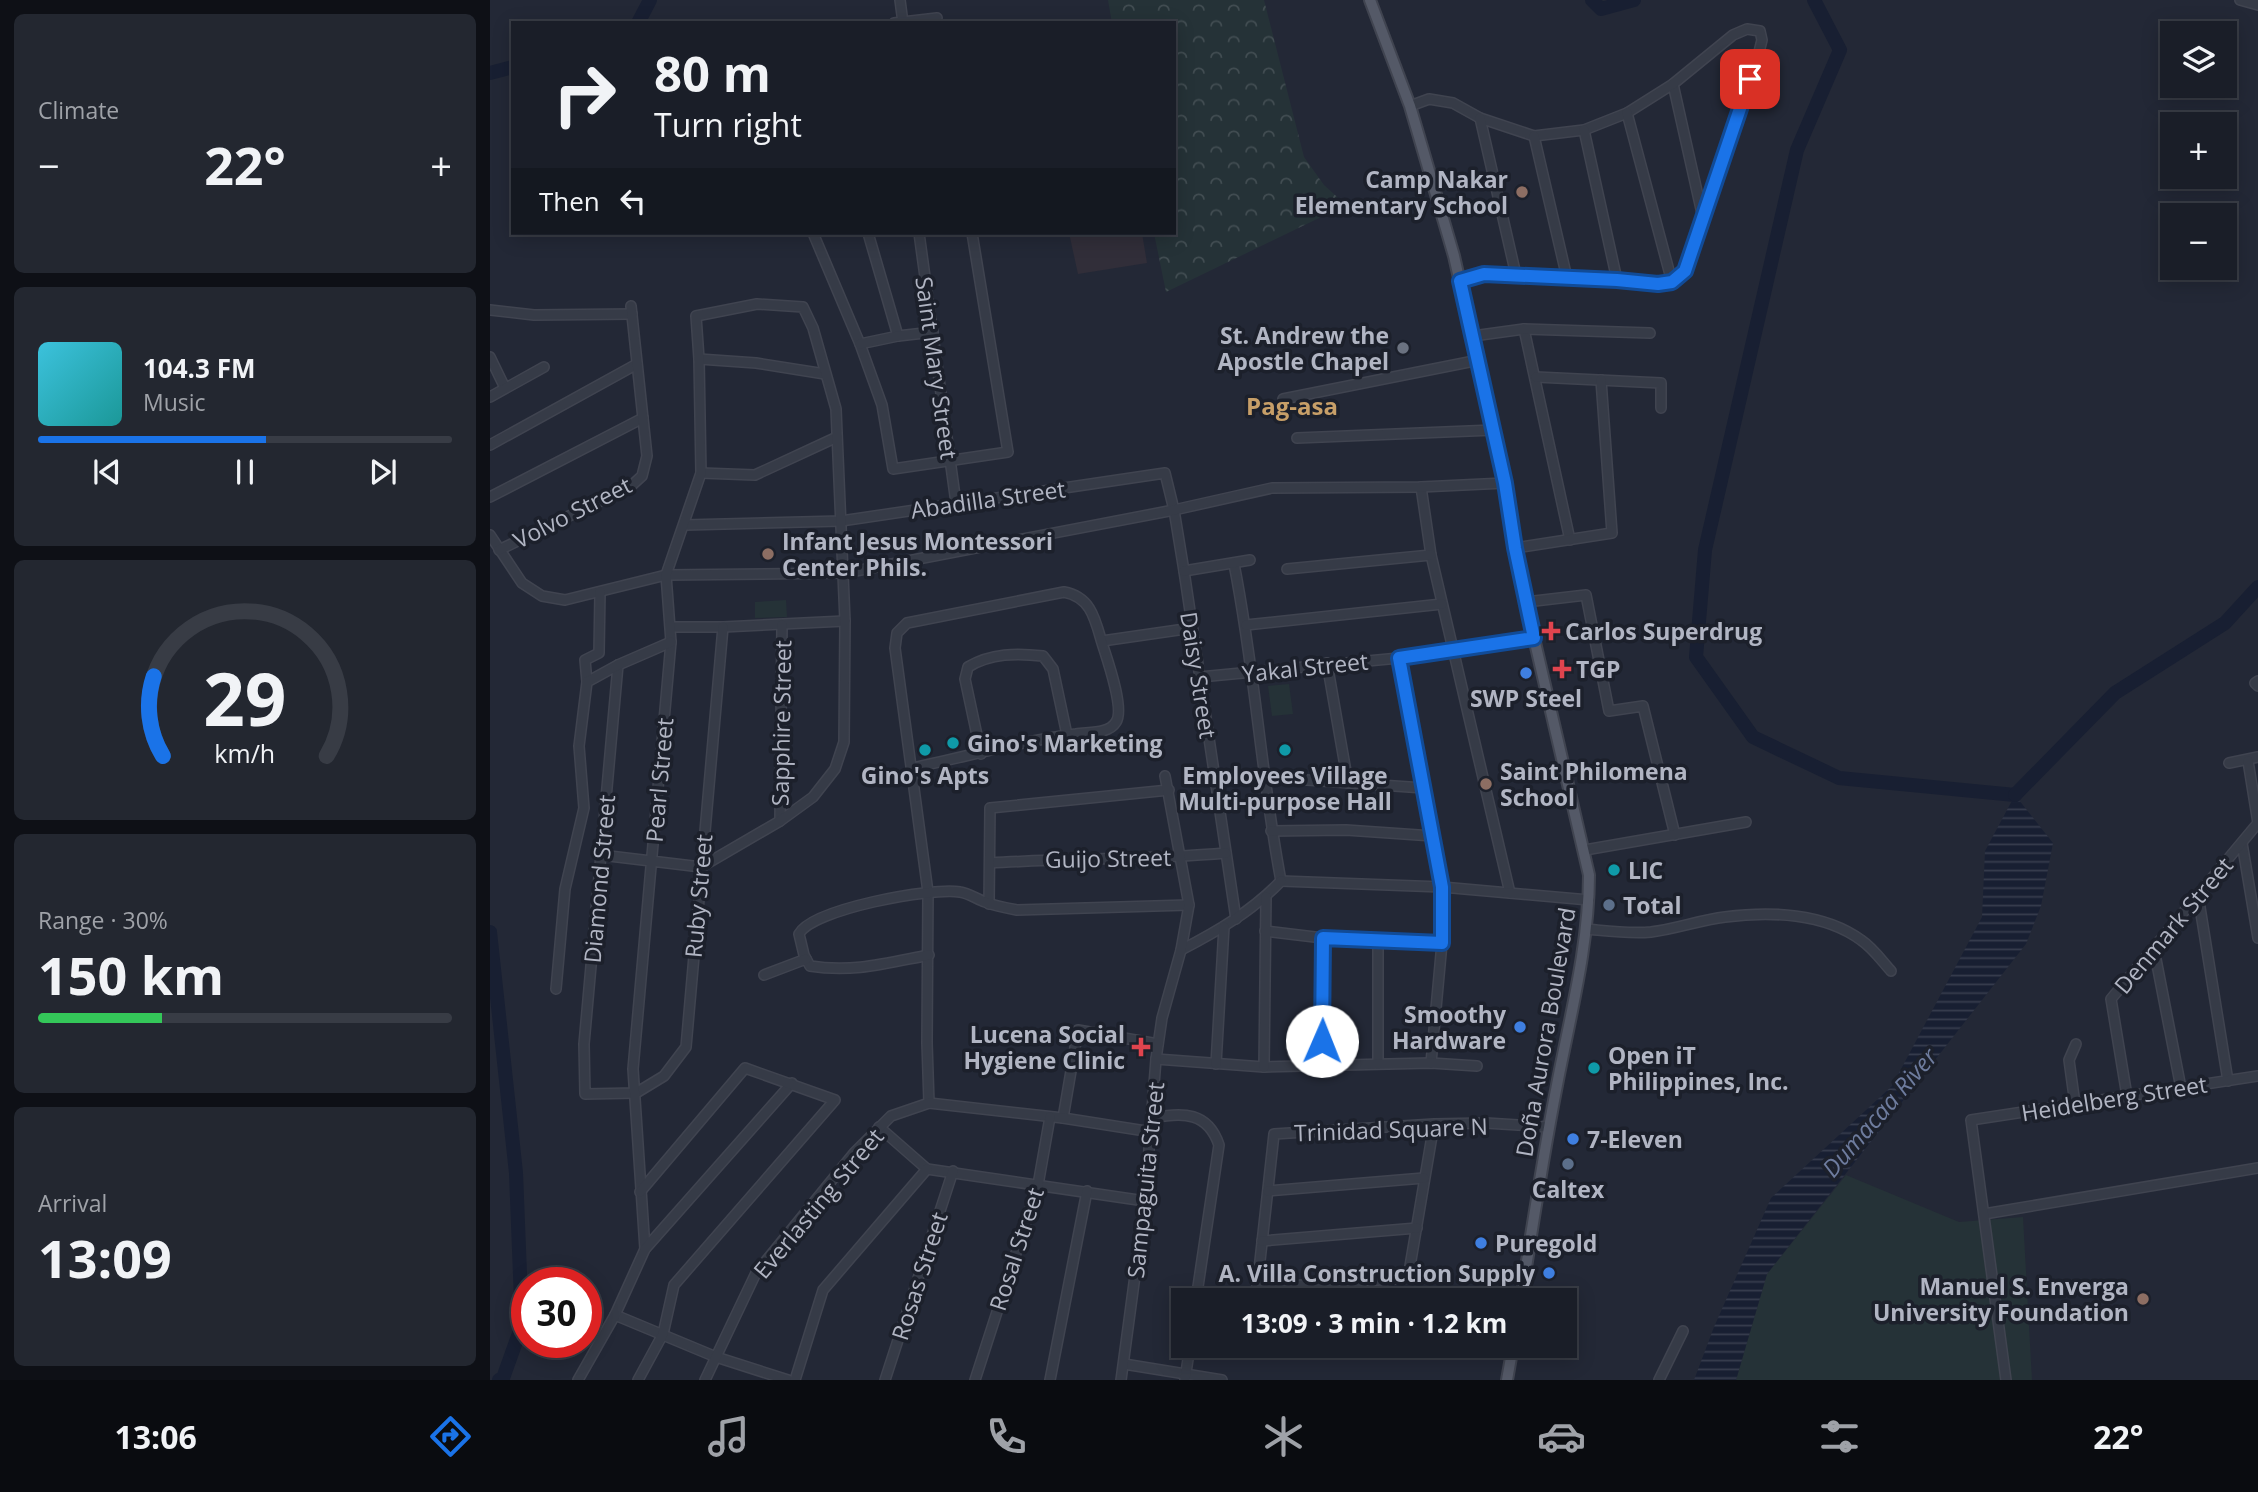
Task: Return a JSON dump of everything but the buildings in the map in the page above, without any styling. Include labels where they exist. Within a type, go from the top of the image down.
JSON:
[{"type":"main road","name":"Doña Aurora Boulevard","points":[[1370,0],[1410,106],[1460,281],[1505,483],[1526,602],[1589,875],[1586,929],[1549,1127],[1523,1288]]},
{"type":"main road","points":[[1507,1380],[1511,1358]]},
{"type":"street","points":[[900,0],[900,21]]},
{"type":"street","points":[[2240,0],[2258,5]]},
{"type":"street","points":[[909,21],[937,18]]},
{"type":"street","points":[[1410,106],[1429,99],[1453,103],[1480,118],[1534,136],[1584,130],[1627,113],[1673,84],[1733,35],[1747,29],[1760,32],[1762,40],[1758,56],[1704,220],[1685,271],[1672,282],[1658,284],[1484,274],[1460,281]]},
{"type":"street","points":[[1673,84],[1704,220]]},
{"type":"street","points":[[1627,113],[1672,282]]},
{"type":"street","points":[[1480,118],[1516,275]]},
{"type":"street","points":[[1584,130],[1617,280]]},
{"type":"street","points":[[1534,136],[1567,278]]},
{"type":"street","points":[[814,235],[860,344],[882,405],[893,469],[1008,452],[972,235]]},
{"type":"street","points":[[869,235],[898,336]]},
{"type":"street","name":"Saint Mary Street","points":[[919,235],[956,503]]},
{"type":"street","name":"Pearl Street","points":[[645,1249],[633,1069],[671,642],[666,575],[701,473],[696,316],[757,304],[803,307],[813,328],[825,373]]},
{"type":"street","name":"Volvo Street","points":[[490,310],[534,315],[631,310],[646,456],[645,468],[638,480],[499,550]]},
{"type":"street","points":[[1524,329],[1570,540]]},
{"type":"street","points":[[1473,336],[1524,329],[1650,334]]},
{"type":"street","points":[[860,344],[933,332]]},
{"type":"street","points":[[490,357],[505,388]]},
{"type":"street","points":[[601,855],[701,867],[780,821],[813,797],[835,769],[844,742],[845,573],[836,409],[825,373],[756,363],[699,359]]},
{"type":"street","points":[[1283,400],[1479,360]]},
{"type":"street","points":[[490,445],[637,365]]},
{"type":"street","points":[[490,397],[544,367]]},
{"type":"street","points":[[1536,377],[1661,383],[1661,408]]},
{"type":"street","points":[[1515,548],[1612,533],[1601,380]]},
{"type":"street","points":[[490,497],[643,418]]},
{"type":"street","points":[[1297,439],[1494,430]]},
{"type":"street","points":[[701,473],[755,475],[837,437]]},
{"type":"street","name":"Abadilla Street","points":[[685,525],[841,521],[1165,473]]},
{"type":"street","name":"Daisy Street","points":[[1165,473],[1184,570],[1236,919]]},
{"type":"street","points":[[490,535],[522,583],[542,596],[565,600],[666,575],[845,573],[1174,510],[1272,488],[1421,487],[1505,483]]},
{"type":"street","points":[[1421,487],[1431,555],[1510,893]]},
{"type":"street","points":[[1287,569],[1431,555]]},
{"type":"street","points":[[1184,570],[1250,560]]},
{"type":"street","points":[[1234,564],[1246,625],[1271,831],[1281,881]]},
{"type":"street","points":[[556,989],[565,889],[584,808],[579,747],[587,682],[585,660],[599,653],[600,592]]},
{"type":"street","points":[[912,768],[1067,735],[1105,731],[1116,724],[1119,716],[1117,699],[1102,641],[1087,601],[1077,594],[1064,592],[907,623],[897,632],[895,648],[928,892],[929,1103]]},
{"type":"street","points":[[1526,602],[1586,595],[1609,711],[1643,706],[1675,835]]},
{"type":"street","points":[[1246,625],[1442,604]]},
{"type":"street","points":[[671,626],[723,627],[845,621]]},
{"type":"street","name":"Sapphire Street","points":[[780,821],[782,625]]},
{"type":"street","name":"Ruby Street","points":[[636,1093],[664,1076],[685,1046],[723,627]]},
{"type":"street","points":[[1102,641],[1192,628]]},
{"type":"street","name":"Yakal Street","points":[[1200,677],[1399,658],[1534,638]]},
{"type":"street","points":[[587,682],[671,642]]},
{"type":"street","points":[[981,754],[965,679],[968,667],[978,660],[1021,653],[1043,656],[1053,669],[1067,735]]},
{"type":"street","points":[[1399,658],[1442,887],[1442,943],[1431,1063]]},
{"type":"street","points":[[1327,663],[1349,783]]},
{"type":"street","name":"Diamond Street","points":[[618,665],[584,1044],[585,1094],[636,1093]]},
{"type":"street","points":[[2258,681],[2255,683],[2258,686]]},
{"type":"street","points":[[2230,763],[2258,757]]},
{"type":"street","name":"Denmark Street","points":[[2127,1096],[2111,999],[2258,823],[2248,761]]},
{"type":"street","name":"Sampaguita Street","points":[[1121,1380],[1145,1201],[1158,1044],[1189,905],[1165,776]]},
{"type":"street","points":[[1264,777],[1424,788]]},
{"type":"street","points":[[989,904],[990,808],[1169,790]]},
{"type":"street","points":[[1585,850],[1746,822]]},
{"type":"street","points":[[1271,831],[1346,830],[1433,835]]},
{"type":"street","points":[[2242,843],[2258,938]]},
{"type":"street","name":"Guijo Street","points":[[990,863],[1226,853]]},
{"type":"street","points":[[1181,950],[1236,919],[1266,897],[1281,881],[1442,887],[1589,900]]},
{"type":"street","points":[[929,955],[858,970],[810,966],[799,934],[803,926],[845,907],[928,892],[960,892],[989,904],[1017,911],[1189,905]]},
{"type":"street","points":[[2198,895],[2228,1081]]},
{"type":"street","points":[[1264,1067],[1266,897]]},
{"type":"street","points":[[1586,929],[1627,933],[1652,932],[1726,916],[1807,917],[1846,930],[1864,942],[1891,971]]},
{"type":"street","points":[[1216,1064],[1224,927]]},
{"type":"street","points":[[1265,931],[1323,938],[1442,943]]},
{"type":"street","points":[[1322,1067],[1323,938]]},
{"type":"street","points":[[1378,940],[1378,1064]]},
{"type":"street","points":[[2154,949],[2181,1088]]},
{"type":"street","points":[[764,975],[806,959]]},
{"type":"street","points":[[1063,1118],[1079,1030],[1158,1044]]},
{"type":"street","points":[[2075,1104],[2069,1060],[2077,1044]]},
{"type":"street","points":[[1156,1059],[1264,1067],[1431,1063],[1477,1066]]},
{"type":"street","points":[[638,1380],[663,1334],[674,1285],[835,1100],[745,1068],[640,1192]]},
{"type":"street","name":"Heidelberg Street","points":[[1984,1214],[1971,1120],[2258,1076]]},
{"type":"street","points":[[578,1380],[615,1315],[645,1249],[792,1083]]},
{"type":"street","name":"Everlasting Street","points":[[705,1380],[756,1273],[854,1153],[891,1116],[929,1103],[1063,1118],[1152,1132]]},
{"type":"street","points":[[1153,1118],[1172,1114],[1205,1121],[1215,1132],[1219,1145],[1198,1288]]},
{"type":"street","name":"Rosal Street","points":[[975,1380],[1038,1185],[1050,1117]]},
{"type":"street","name":"Trinidad Square N","points":[[1268,1191],[1274,1134],[1434,1124],[1486,1123],[1549,1127]]},
{"type":"street","points":[[1424,1178],[1268,1191],[1257,1288],[1409,1278],[1434,1124]]},
{"type":"street","points":[[879,1127],[927,1169],[1145,1201]]},
{"type":"street","points":[[2006,1380],[1984,1214],[2258,1168]]},
{"type":"street","points":[[795,1380],[823,1290],[927,1169]]},
{"type":"street","name":"Rosas Street","points":[[885,1380],[953,1171]]},
{"type":"street","points":[[1049,1380],[1087,1191]]},
{"type":"street","points":[[1262,1241],[1417,1228]]},
{"type":"street","points":[[615,1315],[716,1357],[788,1380]]},
{"type":"street","points":[[1659,1380],[1683,1331]]},
{"type":"street","points":[[1185,1377],[1188,1358]]},
{"type":"street","points":[[1124,1364],[1185,1377],[1222,1380]]},
{"type":"shaded area","points":[[1069,235],[1142,235],[1147,263],[1078,274]]},
{"type":"green space","points":[[1108,0],[1264,0],[1304,157],[1324,185],[1346,205],[1166,292],[1154,235],[1176,235],[1176,21],[1112,21]]},
{"type":"green space","points":[[786,600],[787,617],[755,618],[755,602]]},
{"type":"green space","points":[[1289,684],[1293,714],[1272,716],[1268,686]]},
{"type":"green space","points":[[1846,1175],[1959,1222],[2023,1217],[2032,1380],[1736,1380],[1767,1274]]},
{"type":"water","name":"Dumacaa River","points":[[2015,795],[2053,843],[2041,906],[2026,944],[1767,1274],[1736,1380],[1694,1380],[1714,1327],[1771,1198],[1892,1086],[1982,917],[1985,851]]},
{"type":"waterway","points":[[639,21],[650,0]]},
{"type":"waterway","points":[[1592,0],[1601,9],[1634,0]]},
{"type":"waterway","points":[[1814,0],[1840,50],[1797,150],[1705,550],[1696,657],[1753,737],[1839,778],[2015,795]]},
{"type":"waterway","points":[[490,73],[511,68]]},
{"type":"waterway","points":[[2015,795],[2115,693],[2225,623],[2258,587]]},
{"type":"waterway","points":[[490,932],[516,1173],[522,1325],[503,1378],[499,1380]]},
{"type":"place","name":"Camp Nakar Elementary School","points":[[1522,192]]},
{"type":"place","name":"St. Andrew the Apostle Chapel","points":[[1403,348]]},
{"type":"place","name":"Infant Jesus Montessori Center Phils.","points":[[768,554]]},
{"type":"place","name":"Carlos Superdrug","points":[[1551,631]]},
{"type":"place","name":"TGP","points":[[1562,669]]},
{"type":"place","name":"SWP Steel","points":[[1526,673]]},
{"type":"place","name":"Gino's Marketing","points":[[953,743]]},
{"type":"place","name":"Gino's Apts","points":[[925,750]]},
{"type":"place","name":"Employees Village Multi-purpose Hall","points":[[1285,750]]},
{"type":"place","name":"Saint Philomena School","points":[[1486,784]]},
{"type":"place","name":"LIC","points":[[1614,870]]},
{"type":"place","name":"Total","points":[[1609,905]]},
{"type":"place","name":"Smoothy Hardware","points":[[1520,1027]]},
{"type":"place","name":"Lucena Social Hygiene Clinic","points":[[1141,1047]]},
{"type":"place","name":"Open iT Philippines, Inc.","points":[[1594,1068]]},
{"type":"place","name":"7-Eleven","points":[[1573,1139]]},
{"type":"place","name":"Caltex","points":[[1568,1164]]},
{"type":"place","name":"Puregold","points":[[1481,1243]]},
{"type":"place","name":"A. Villa Construction Supply","points":[[1549,1273]]},
{"type":"place","name":"Manuel S. Enverga University Foundation","points":[[2143,1299]]},
{"type":"district","name":"Pag-asa","points":[[1292,405]]},
{"type":"route","points":[[1322,1041],[1323,938],[1442,943],[1442,887],[1399,658],[1534,638],[1515,548],[1505,483],[1460,281],[1484,274],[1658,284],[1672,282],[1685,271],[1750,79]]}]
